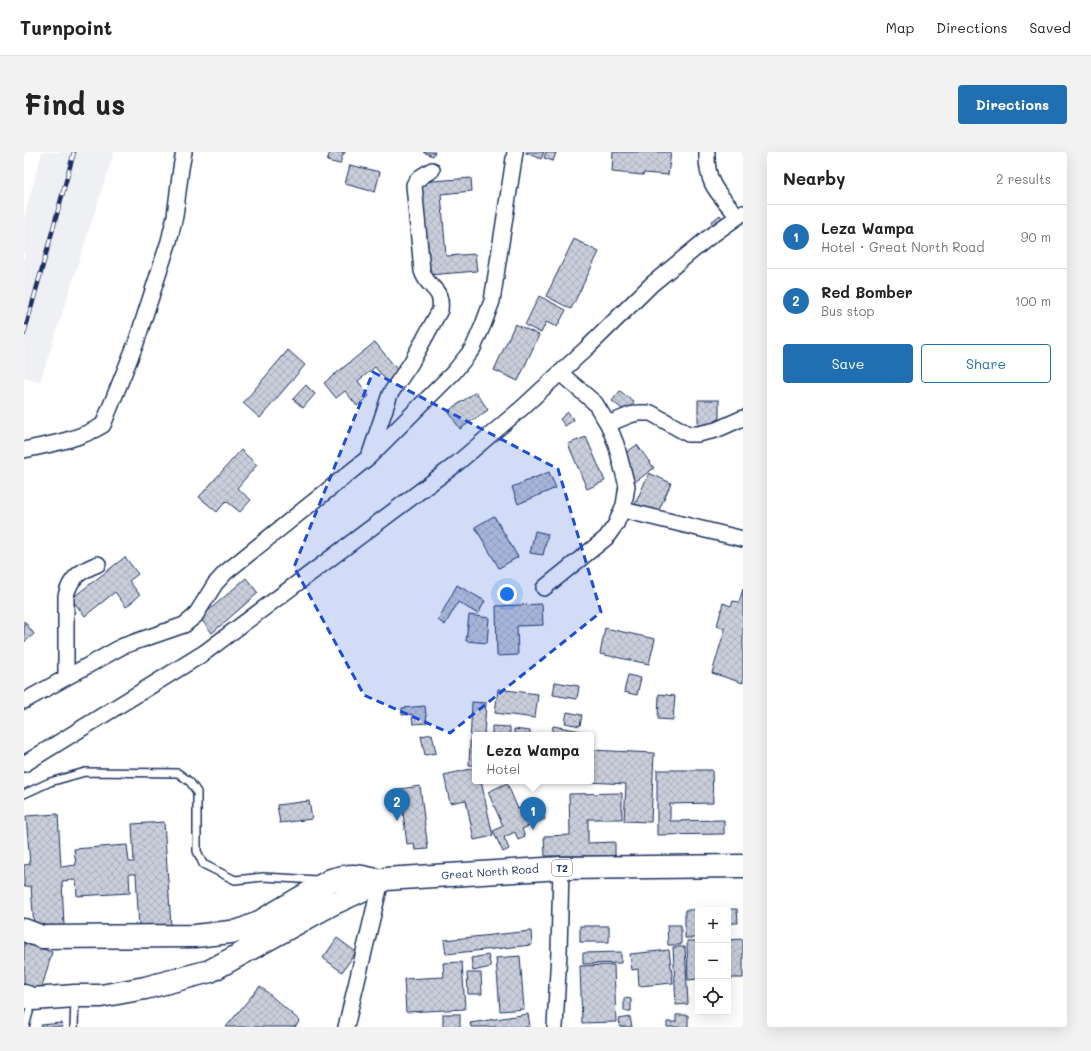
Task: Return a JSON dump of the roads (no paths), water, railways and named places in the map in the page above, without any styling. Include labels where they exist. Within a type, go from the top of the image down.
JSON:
[{"type":"highway","name":"Great North Road","points":[[381,881],[391,879],[561,868],[743,866]]},
{"type":"highway","points":[[24,930],[42,937],[195,936],[223,934],[239,931],[256,924],[331,880],[342,876],[356,875],[381,881]]},
{"type":"highway","points":[[28,997],[101,996],[145,988],[210,971],[330,905],[381,881]]},
{"type":"street","points":[[24,450],[57,444],[91,432],[103,425],[136,343],[167,247],[175,216],[180,168],[184,152]]},
{"type":"street","points":[[24,701],[123,646],[178,627],[189,621],[195,616],[215,584],[226,572],[369,457],[454,372],[473,348],[492,301],[515,152]]},
{"type":"street","points":[[24,764],[204,654],[455,465],[522,408],[652,284],[708,238],[741,214],[714,188],[709,178],[707,152]]},
{"type":"street","points":[[369,457],[390,394],[411,364],[440,310],[441,302],[439,293],[426,281],[422,271],[414,185],[419,178],[432,170]]},
{"type":"street","points":[[544,588],[606,538],[616,524],[623,510],[627,486],[616,444],[608,424],[595,403],[560,373]]},
{"type":"street","points":[[608,424],[630,415],[638,413],[651,413],[688,434],[698,434],[716,430],[743,418]]},
{"type":"street","points":[[623,510],[743,539]]},
{"type":"street","points":[[66,677],[66,596],[68,587],[74,578],[83,571],[98,564]]},
{"type":"street","points":[[555,1027],[560,952],[561,868]]},
{"type":"street","points":[[346,1027],[381,881]]},
{"type":"lane","points":[[24,794],[50,782],[85,772],[178,773],[190,782],[197,792],[197,851],[203,864],[235,880],[262,877],[331,880]]},
{"type":"lane","points":[[74,1027],[75,996]]},
{"type":"lane","points":[[25,1027],[28,997]]},
{"type":"railway","points":[[24,334],[74,152]]},
{"type":"place","name":"Red Bomber","points":[[397,821]]},
{"type":"place","name":"Leza Wampa","points":[[533,830]]}]
